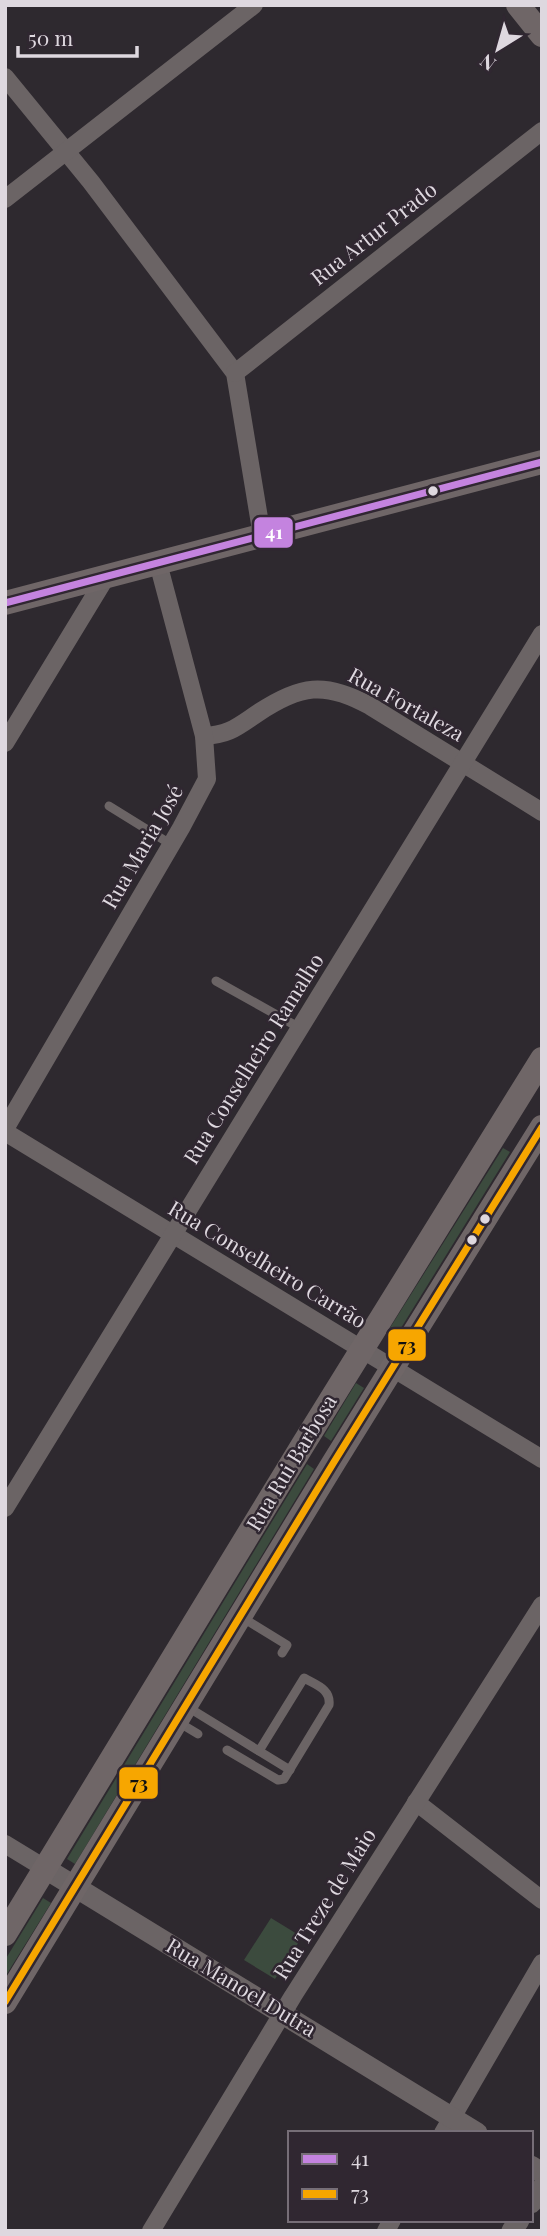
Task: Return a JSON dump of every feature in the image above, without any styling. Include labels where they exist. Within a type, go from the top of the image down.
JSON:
[{"type":"main road","points":[[518,5],[542,36]]},
{"type":"main road","points":[[5,603],[542,462]]},
{"type":"main road","name":"Rua Rui Barbosa","points":[[5,1934],[542,1059]]},
{"type":"main road","points":[[517,1099],[517,1102],[529,1111],[542,1111]]},
{"type":"main road","name":"Rua Rui Barbosa","points":[[5,2002],[542,1127]]},
{"type":"main road","points":[[498,1130],[505,1128],[516,1132],[528,1150]]},
{"type":"main road","points":[[304,1443],[334,1462]]},
{"type":"street","points":[[5,199],[254,5]]},
{"type":"street","points":[[5,78],[65,150],[234,373],[262,536]]},
{"type":"street","name":"Rua Artur Prado","points":[[234,373],[542,131]]},
{"type":"street","name":"Rua Maria José","points":[[5,1130],[172,845],[207,779],[204,736],[158,563]]},
{"type":"street","points":[[5,743],[106,577]]},
{"type":"street","name":"Rua Conselheiro Ramalho","points":[[5,1508],[542,634]]},
{"type":"street","name":"Rua Fortaleza","points":[[204,736],[232,731],[272,704],[295,694],[314,689],[331,689],[348,694],[370,706],[542,812]]},
{"type":"street","name":"Rua Conselheiro Carrão","points":[[5,1130],[542,1459]]},
{"type":"street","name":"Rua Treze de Maio","points":[[151,2231],[282,2014],[542,1605]]},
{"type":"street","points":[[416,1802],[542,1900]]},
{"type":"street","name":"Rua Manoel Dutra","points":[[5,1844],[282,2014],[448,2125],[470,2131]]},
{"type":"street","points":[[448,2125],[542,1963]]},
{"type":"lane","points":[[109,806],[172,845]]},
{"type":"lane","points":[[216,981],[300,1028]]},
{"type":"lane","points":[[240,1617],[287,1646],[282,1653]]},
{"type":"lane","points":[[227,1750],[278,1780],[284,1780],[329,1705],[327,1691],[304,1678],[259,1752]]},
{"type":"lane","points":[[181,1713],[198,1734]]},
{"type":"lane","points":[[181,1713],[290,1770]]},
{"type":"green space","points":[[503,1148],[510,1152],[396,1336],[388,1331]]},
{"type":"green space","points":[[356,1383],[364,1388],[331,1441],[324,1436]]},
{"type":"green space","points":[[307,1464],[314,1469],[75,1864],[67,1859]]},
{"type":"green space","points":[[43,1898],[51,1903],[5,1977],[5,1960]]},
{"type":"green space","points":[[271,1918],[302,1937],[275,1979],[244,1960]]},
{"type":"transit line","name":"41","points":[[5,603],[542,462]]},
{"type":"transit line","name":"73","points":[[5,2002],[542,1127]]}]
